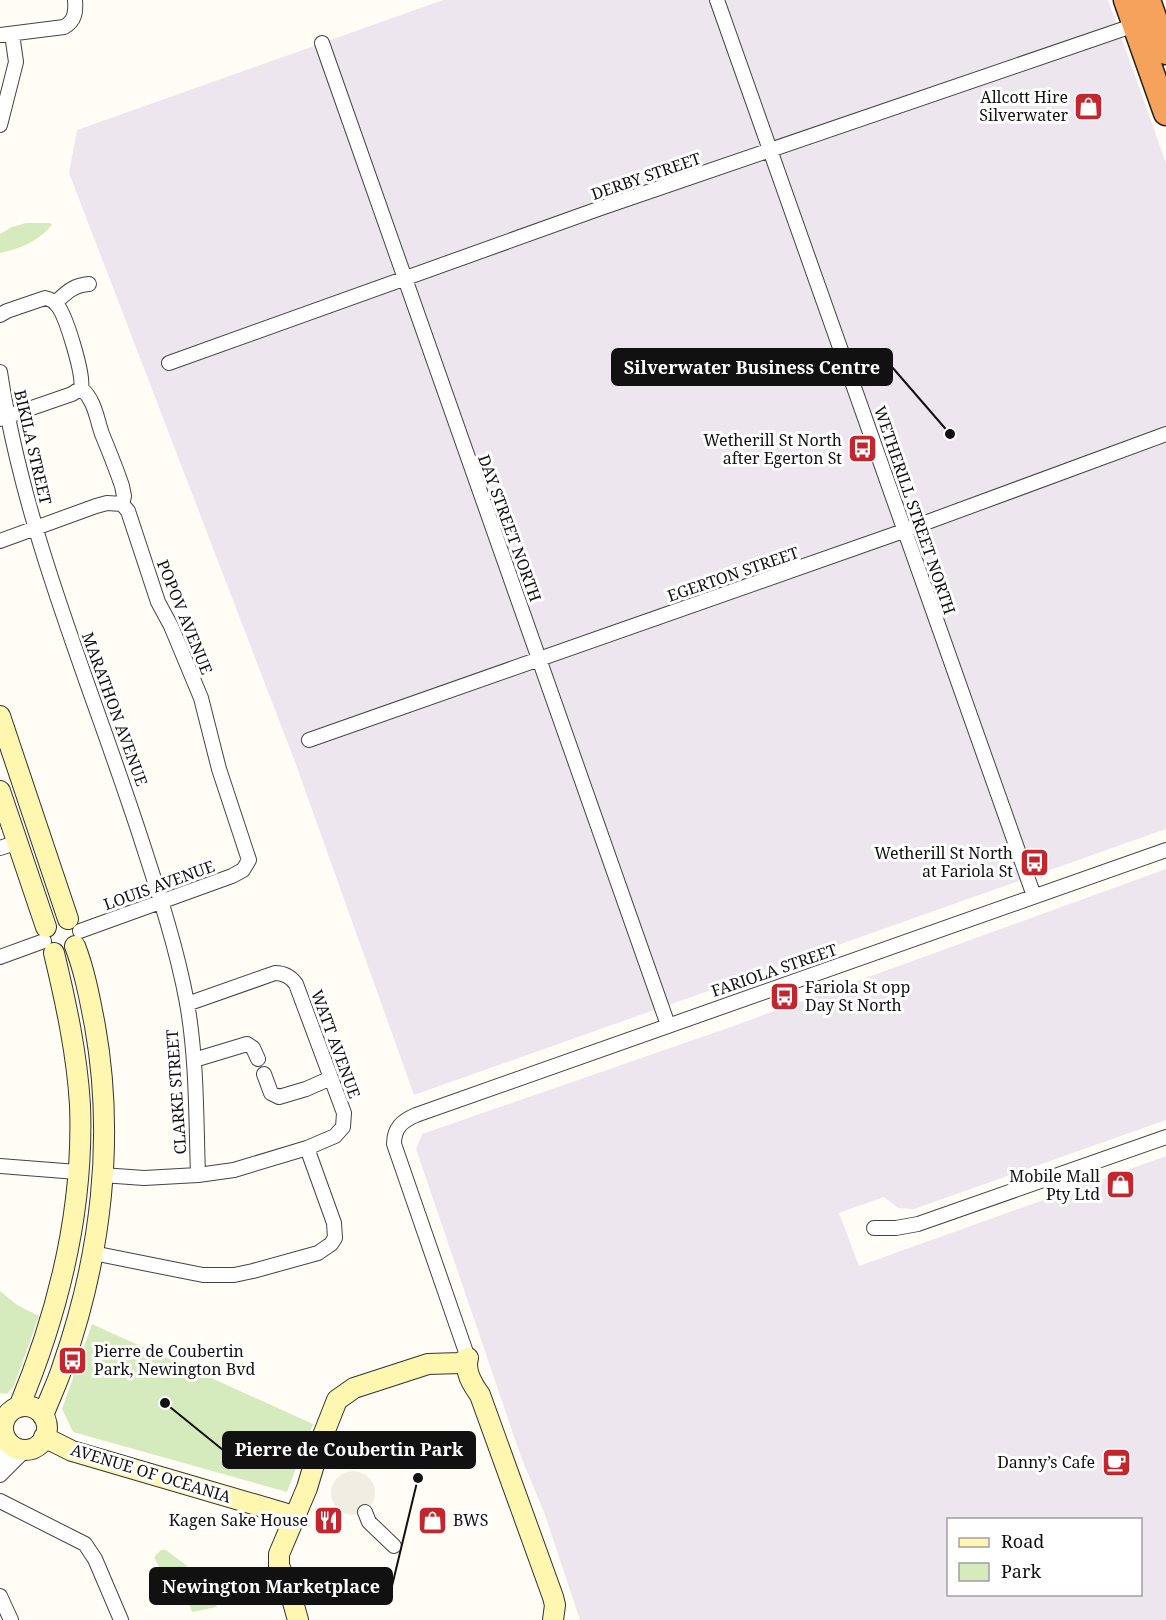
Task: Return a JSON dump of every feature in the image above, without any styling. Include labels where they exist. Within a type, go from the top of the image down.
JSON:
[{"type":"highway","points":[[1126,0],[1150,11],[1166,52]]},
{"type":"highway","points":[[1150,11],[1166,113]]},
{"type":"street","points":[[0,125],[16,62],[6,34],[68,25],[75,13],[75,0]]},
{"type":"street","name":"WETHERILL STREET NORTH","points":[[717,0],[1034,896]]},
{"type":"street","name":"DERBY STREET","points":[[169,363],[771,149],[1150,11]]},
{"type":"street","name":"DAY STREET NORTH","points":[[322,43],[668,1025]]},
{"type":"street","points":[[55,303],[73,287],[89,284]]},
{"type":"street","points":[[0,315],[45,298],[55,303],[62,312],[81,374],[81,386],[72,394],[4,417]]},
{"type":"street","name":"BIKILA STREET","points":[[0,372],[4,417],[36,528]]},
{"type":"street","name":"POPOV AVENUE","points":[[81,386],[94,405],[98,416],[122,486],[124,496],[122,504],[128,511],[155,594],[188,663],[201,698],[219,769],[248,852],[247,865]]},
{"type":"street","name":"EGERTON STREET","points":[[309,740],[905,530],[1166,434]]},
{"type":"street","points":[[0,541],[96,506],[107,503],[122,504]]},
{"type":"street","name":"MARATHON AVENUE","points":[[36,528],[162,902]]},
{"type":"street","points":[[0,716],[74,932],[91,1005],[104,1109],[102,1175],[93,1253],[64,1365],[43,1416]]},
{"type":"street","points":[[0,791],[9,845],[48,940],[67,1009],[80,1105],[75,1212],[60,1292],[38,1361],[4,1420],[0,1468]]},
{"type":"street","name":"FARIOLA STREET","points":[[464,1366],[394,1144],[397,1128],[401,1123],[416,1115],[668,1025],[1166,850]]},
{"type":"street","name":"LOUIS AVENUE","points":[[74,932],[232,876],[247,865]]},
{"type":"street","name":"CLARKE STREET","points":[[162,902],[187,1004],[194,1060],[198,1175]]},
{"type":"street","points":[[0,957],[48,940],[56,919],[74,932]]},
{"type":"street","points":[[48,940],[66,952],[74,932]]},
{"type":"street","name":"WATT AVENUE","points":[[187,1004],[281,973],[292,979],[296,984],[344,1113],[343,1127],[335,1136],[307,1148]]},
{"type":"street","points":[[194,1060],[247,1044],[253,1048],[258,1059]]},
{"type":"street","points":[[264,1074],[271,1092],[279,1096],[306,1089],[331,1078]]},
{"type":"street","points":[[874,1228],[896,1228],[918,1224],[1166,1137]]},
{"type":"street","points":[[93,1253],[217,1276],[253,1271],[318,1253],[331,1244],[335,1238],[334,1223],[307,1148],[234,1170],[198,1175],[125,1178],[102,1175]]},
{"type":"street","points":[[0,1166],[77,1172]]},
{"type":"street","points":[[298,1620],[289,1588],[279,1566],[279,1554],[307,1488],[322,1438],[337,1400],[354,1388],[442,1363],[464,1366],[480,1395],[553,1597],[553,1618]]},
{"type":"street","points":[[0,1475],[25,1450],[34,1447],[44,1437],[46,1426],[43,1416],[32,1408],[10,1408]]},
{"type":"street","points":[[3,1433],[14,1447],[25,1450]]},
{"type":"street","name":"AVENUE OF OCEANIA","points":[[44,1437],[72,1451],[294,1516]]},
{"type":"street","points":[[0,1501],[85,1544],[95,1558],[121,1620]]},
{"type":"street","points":[[365,1512],[369,1522],[394,1546]]},
{"type":"street","points":[[0,1596],[11,1620]]},
{"type":"shaded area","points":[[443,0],[1108,0],[1166,163],[1166,829],[414,1095],[295,762],[69,173],[77,130]]},
{"type":"shaded area","points":[[1166,869],[1166,1120],[914,1209],[898,1208],[884,1197],[839,1213],[859,1266],[1166,1156],[1166,1620],[580,1620],[544,1512],[521,1457],[416,1149],[422,1134],[725,1029]]},
{"type":"shaded area","points":[[353,1471],[368,1478],[375,1493],[368,1508],[353,1515],[338,1508],[331,1493],[338,1478]]},
{"type":"green space","points":[[26,223],[50,223],[52,225],[29,244],[0,253],[0,234]]},
{"type":"green space","points":[[0,1291],[17,1305],[39,1316],[14,1386],[7,1394],[0,1393]]},
{"type":"green space","points":[[92,1324],[313,1424],[287,1492],[73,1432],[62,1409]]},
{"type":"green space","points":[[161,1550],[166,1550],[186,1565],[217,1607],[192,1612],[187,1598],[169,1586],[154,1557]]},
{"type":"place","name":"Allcott Hire Silverwater","points":[[1089,106]]},
{"type":"place","name":"Silverwater Business Centre","points":[[950,434]]},
{"type":"place","name":"Wetherill St North after Egerton St","points":[[863,449]]},
{"type":"place","name":"Wetherill St North at Fariola St","points":[[1034,862]]},
{"type":"place","name":"Fariola St opp Day St North","points":[[784,996]]},
{"type":"place","name":"Mobile Mall Pty Ltd","points":[[1121,1185]]},
{"type":"place","name":"Pierre de Coubertin Park, Newington Bvd","points":[[73,1360]]},
{"type":"place","name":"Pierre de Coubertin Park","points":[[165,1403]]},
{"type":"place","name":"Danny’s Cafe","points":[[1116,1462]]},
{"type":"place","name":"Newington Marketplace","points":[[418,1478]]},
{"type":"place","name":"Kagen Sake House","points":[[329,1520]]},
{"type":"place","name":"BWS","points":[[432,1520]]}]
